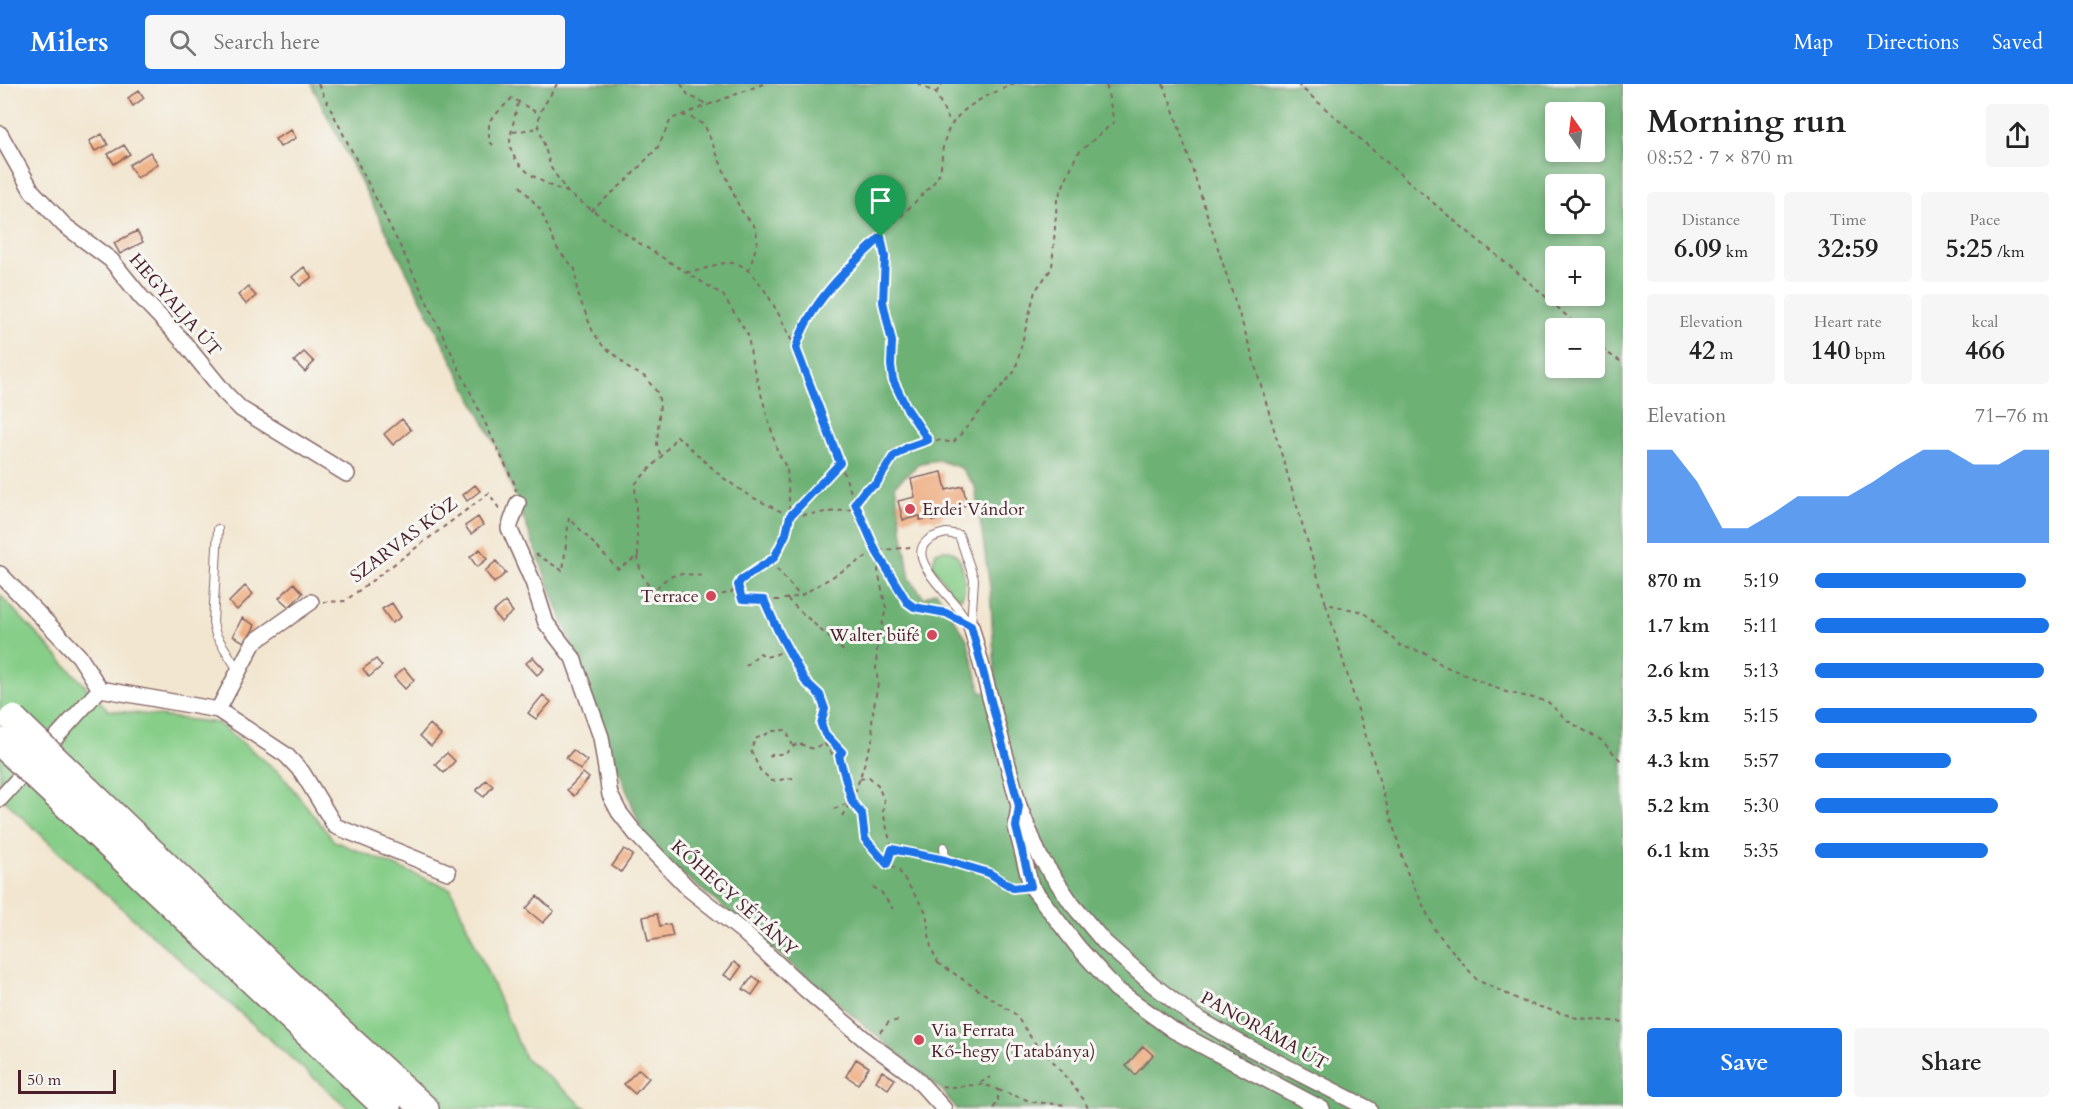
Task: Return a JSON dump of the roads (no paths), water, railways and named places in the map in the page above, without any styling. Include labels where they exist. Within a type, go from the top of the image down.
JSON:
[{"type":"highway","points":[[4,723],[388,1109]]},
{"type":"highway","points":[[79,799],[425,1109]]},
{"type":"street","name":"HEGYALJA ÚT","points":[[0,134],[32,191],[64,225],[111,260],[241,409],[346,474]]},
{"type":"street","name":"KŐHEGY SÉTÁNY","points":[[518,503],[509,528],[533,582],[546,623],[573,658],[601,737],[610,795],[619,812],[636,834],[690,889],[719,911],[805,989],[922,1084],[944,1109]]},
{"type":"street","points":[[0,574],[79,656],[100,689],[218,710],[286,755],[302,772],[335,826],[448,872]]},
{"type":"street","points":[[218,710],[257,639],[311,602]]},
{"type":"street","name":"PANORÁMA ÚT","points":[[971,626],[1019,806],[1040,857],[1072,904],[1104,942],[1192,1015],[1240,1043],[1369,1109]]},
{"type":"street","points":[[0,799],[100,689]]},
{"type":"street","name":"PANORÁMA ÚT","points":[[1019,806],[1016,827],[1031,886],[1078,946],[1116,989],[1173,1030],[1322,1109]]},
{"type":"lane","points":[[218,529],[213,623],[216,635],[239,671]]},
{"type":"lane","points":[[939,534],[959,535],[975,579],[971,626],[928,570],[922,558],[922,546],[927,540],[939,534]]},
{"type":"lane","points":[[944,847],[945,860],[989,873],[1013,888],[1031,886]]},
{"type":"place","name":"Erdei Vándor","points":[[910,509]]},
{"type":"place","name":"Terrace","points":[[711,596]]},
{"type":"place","name":"Walter büfé","points":[[932,635]]},
{"type":"place","name":"Via Ferrata Kő-hegy (Tatabánya)","points":[[919,1040]]}]
